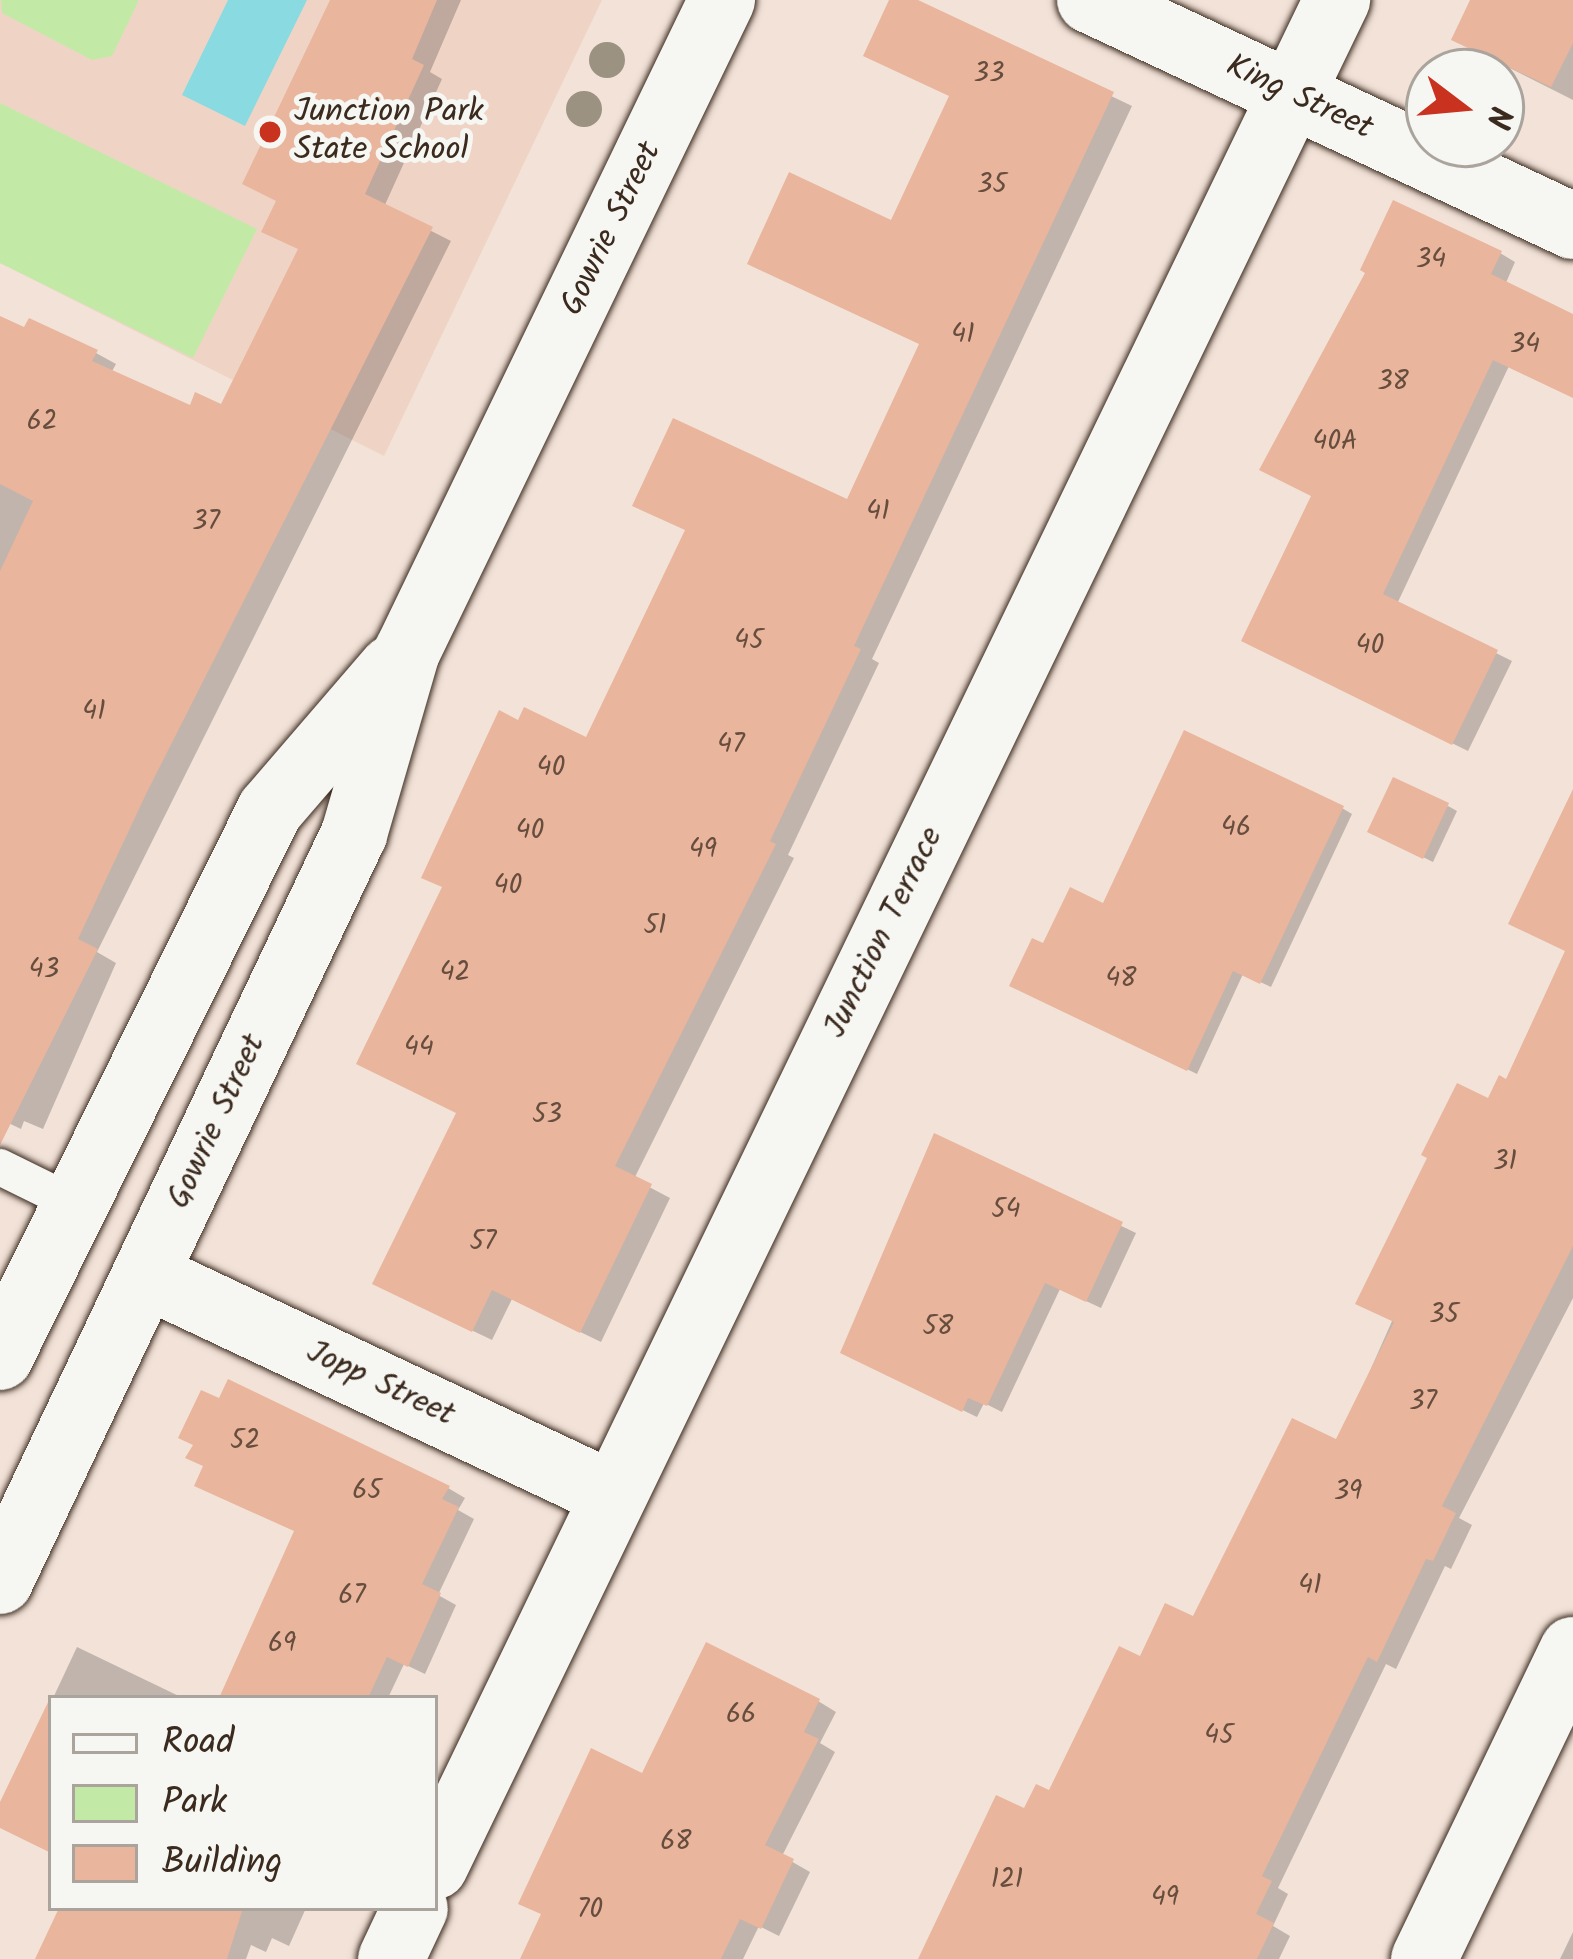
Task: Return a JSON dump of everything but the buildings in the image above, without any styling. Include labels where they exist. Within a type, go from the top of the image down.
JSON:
[{"type":"street","name":"Gowrie Street","points":[[0,1581],[354,834],[406,652],[722,0]]},
{"type":"street","name":"King Street","points":[[1090,0],[1573,226]]},
{"type":"street","name":"Junction Terrace","points":[[438,1860],[1337,0]]},
{"type":"street","name":"Gowrie Street","points":[[0,1357],[270,810],[406,652]]},
{"type":"street","name":"Jopp Street","points":[[148,1276],[613,1495]]},
{"type":"street","points":[[1424,1959],[1573,1650]]},
{"type":"street","points":[[391,1959],[414,1911]]},
{"type":"lane","points":[[0,1167],[75,1204]]},
{"type":"shaded area","name":"Junction Park State School","points":[[0,0],[602,0],[384,456],[0,263]]},
{"type":"green space","points":[[1,0],[138,2],[112,56],[92,60],[2,13]]},
{"type":"green space","points":[[0,103],[257,229],[193,358],[0,263]]},
{"type":"water","points":[[228,0],[307,0],[245,126],[182,95]]},
{"type":"place","name":"Junction Park State School","points":[[270,132]]}]
